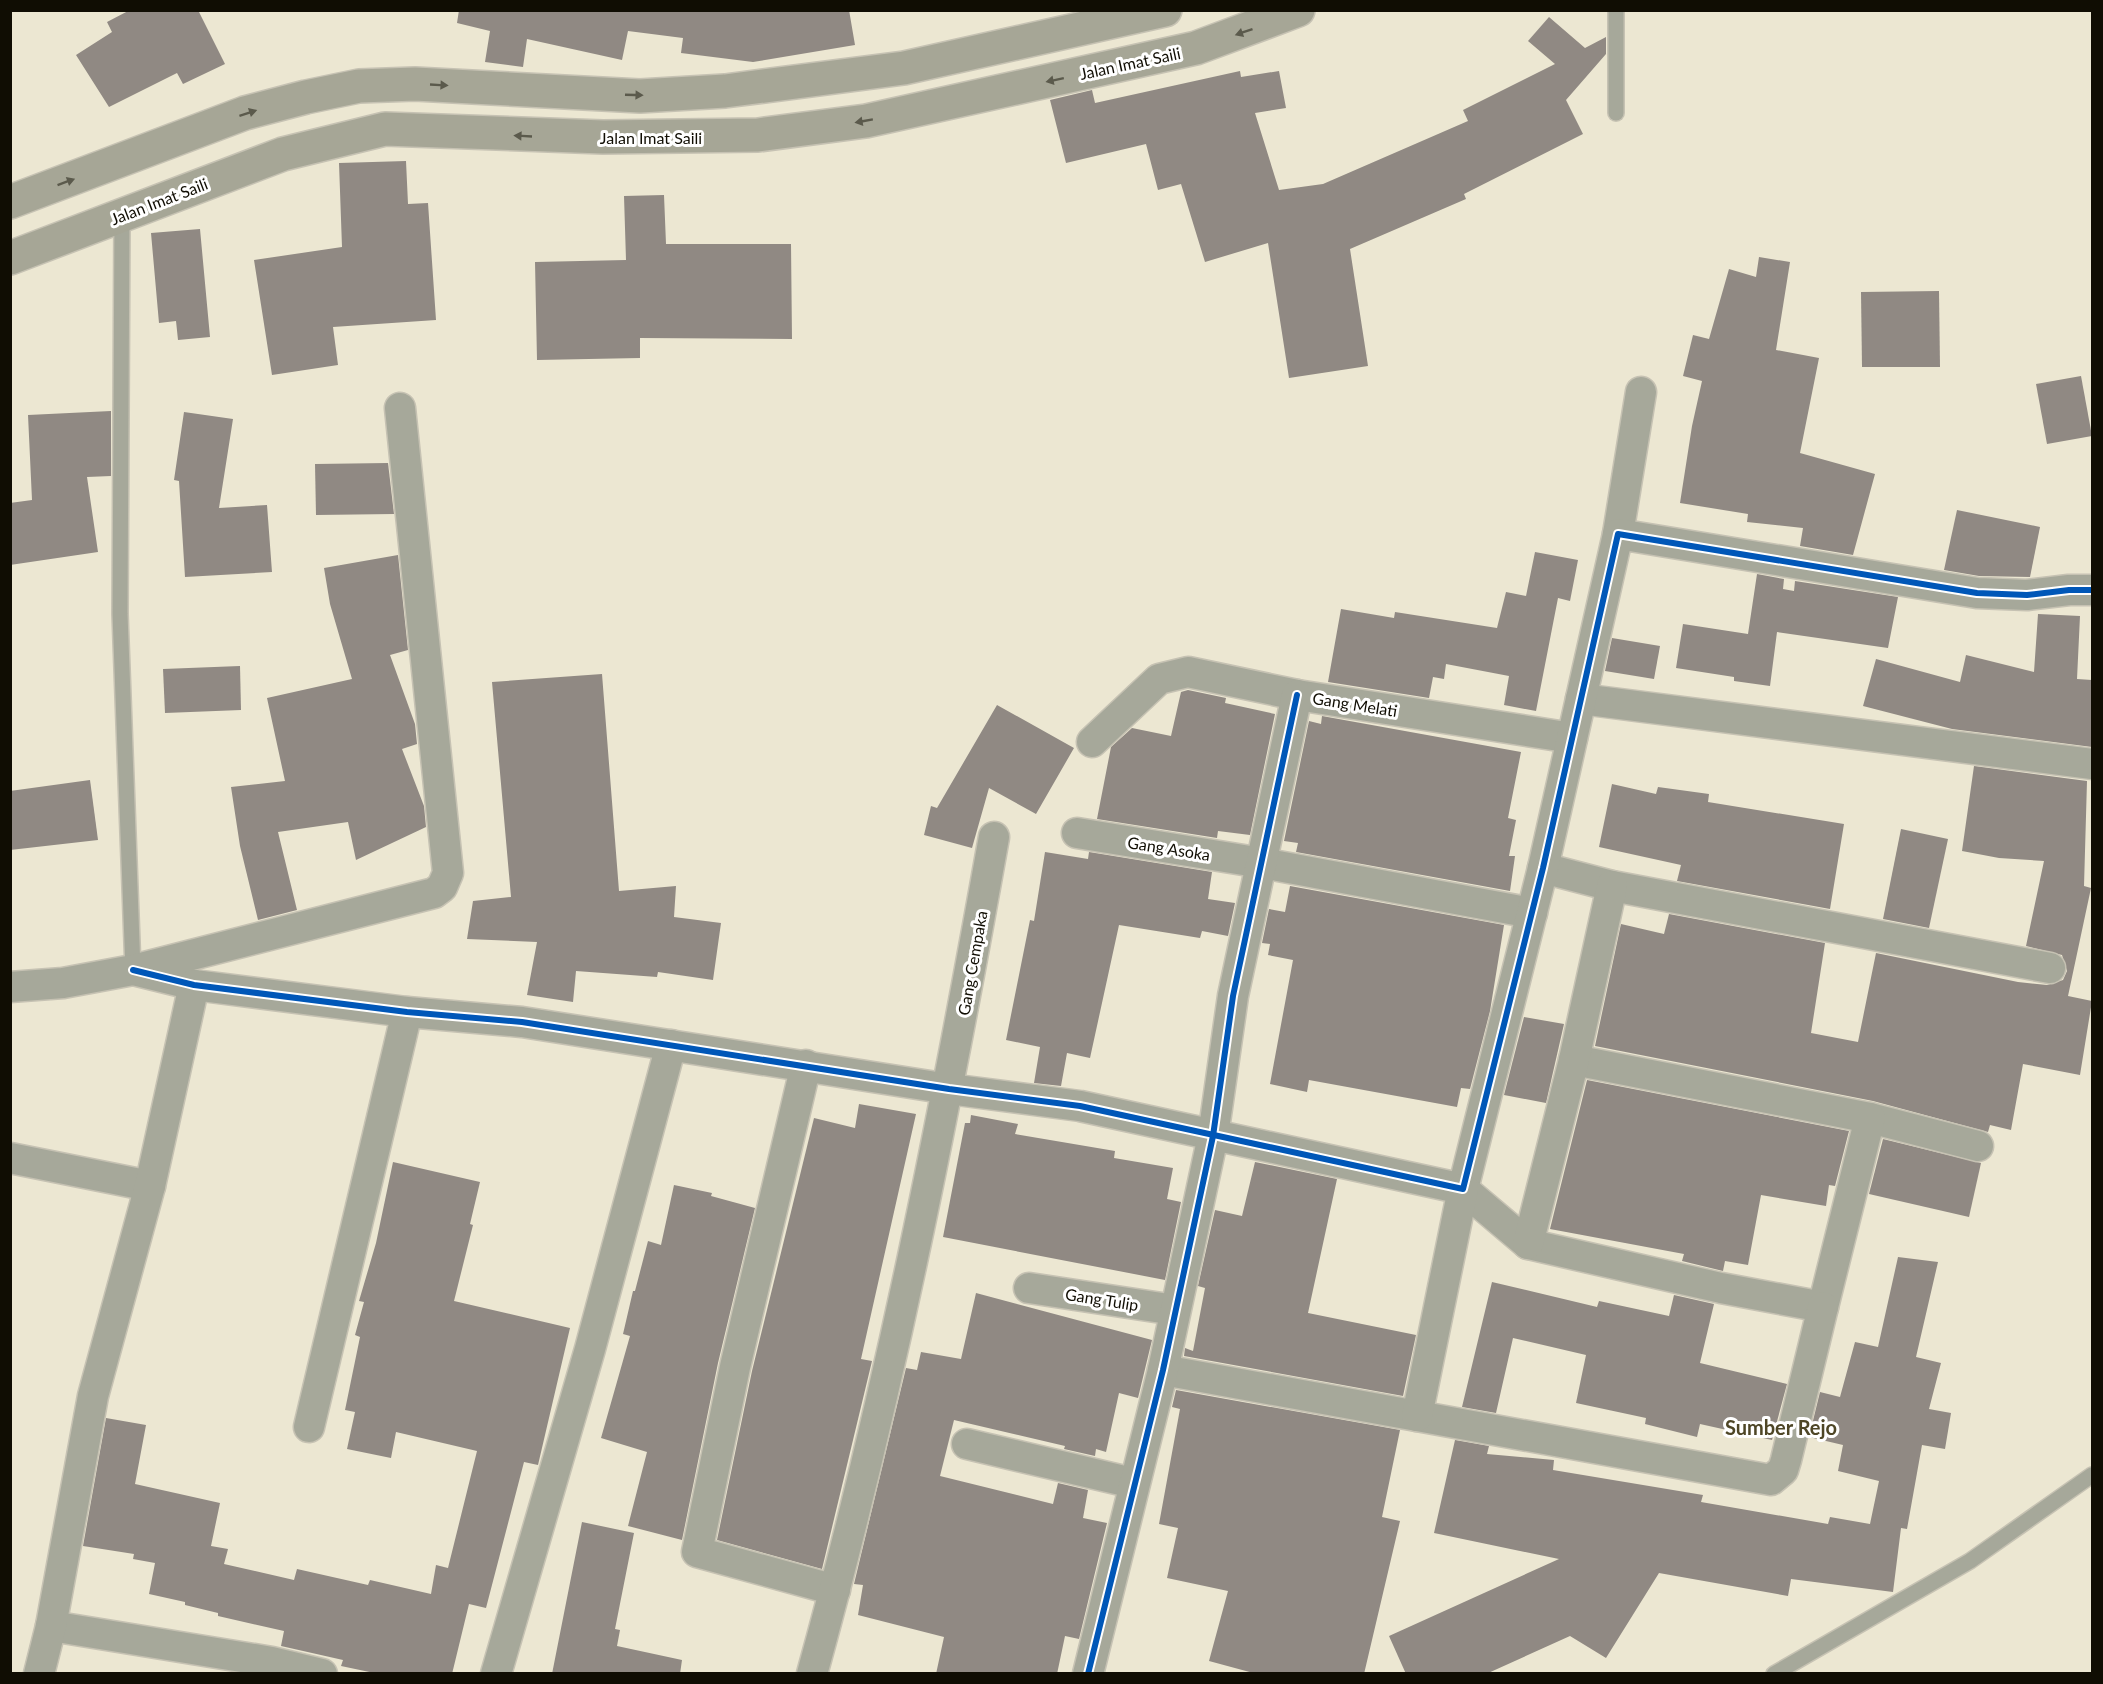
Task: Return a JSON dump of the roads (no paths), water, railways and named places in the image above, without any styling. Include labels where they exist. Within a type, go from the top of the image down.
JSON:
[{"type":"main road","points":[[10,202],[245,114],[306,97],[359,86],[415,84],[640,96],[816,81],[904,68],[1165,10]]},
{"type":"main road","name":"Jalan Imat Saili","points":[[10,258],[283,154],[385,129],[555,136],[684,138],[758,135],[866,121],[1196,48],[1298,10]]},
{"type":"main road","points":[[555,136],[556,91]]},
{"type":"street","points":[[1417,1416],[1463,1189],[1543,868],[1618,534],[1641,392]]},
{"type":"street","points":[[10,987],[63,982],[133,969],[434,893],[447,881],[400,408]]},
{"type":"street","points":[[1618,534],[1977,593],[2027,595],[2092,590]]},
{"type":"street","name":"Gang Melati","points":[[1092,742],[1159,679],[1174,673],[1202,672],[1297,695],[1572,738]]},
{"type":"street","points":[[1088,1674],[1133,1483],[1163,1370],[1213,1136],[1233,996],[1297,695]]},
{"type":"street","points":[[1581,699],[2092,764]]},
{"type":"street","name":"Gang Asoka","points":[[1077,832],[1262,863],[1532,913]]},
{"type":"street","name":"Gang Cempaka","points":[[812,1674],[835,1590],[949,1089],[994,837]]},
{"type":"street","points":[[1543,868],[1612,886],[2050,968]]},
{"type":"street","points":[[1528,1244],[1574,1060],[1612,886]]},
{"type":"street","points":[[133,969],[194,984],[406,1012],[522,1022],[949,1089],[1080,1106],[1463,1189],[1528,1244],[1721,1288],[1823,1308]]},
{"type":"street","points":[[39,1674],[51,1626],[93,1396],[150,1186],[194,984]]},
{"type":"street","points":[[309,1427],[406,1012]]},
{"type":"street","points":[[496,1674],[590,1349],[671,1046]]},
{"type":"street","points":[[1574,1060],[1870,1118],[1978,1146]]},
{"type":"street","points":[[806,1065],[735,1367],[697,1549],[700,1554],[835,1590]]},
{"type":"street","points":[[1163,1370],[1771,1480],[1783,1470],[1786,1460],[1870,1118]]},
{"type":"street","points":[[10,1158],[150,1186]]},
{"type":"street","name":"Gang Tulip","points":[[1029,1288],[1175,1310]]},
{"type":"street","points":[[968,1444],[1133,1483]]},
{"type":"street","points":[[51,1626],[271,1668],[322,1674]]},
{"type":"lane","points":[[1616,10],[1616,113]]},
{"type":"lane","points":[[122,214],[120,614],[133,969]]},
{"type":"lane","points":[[1774,1674],[1971,1561],[2092,1475]]},
{"type":"district","name":"Sumber Rejo","points":[[1781,1427]]}]
